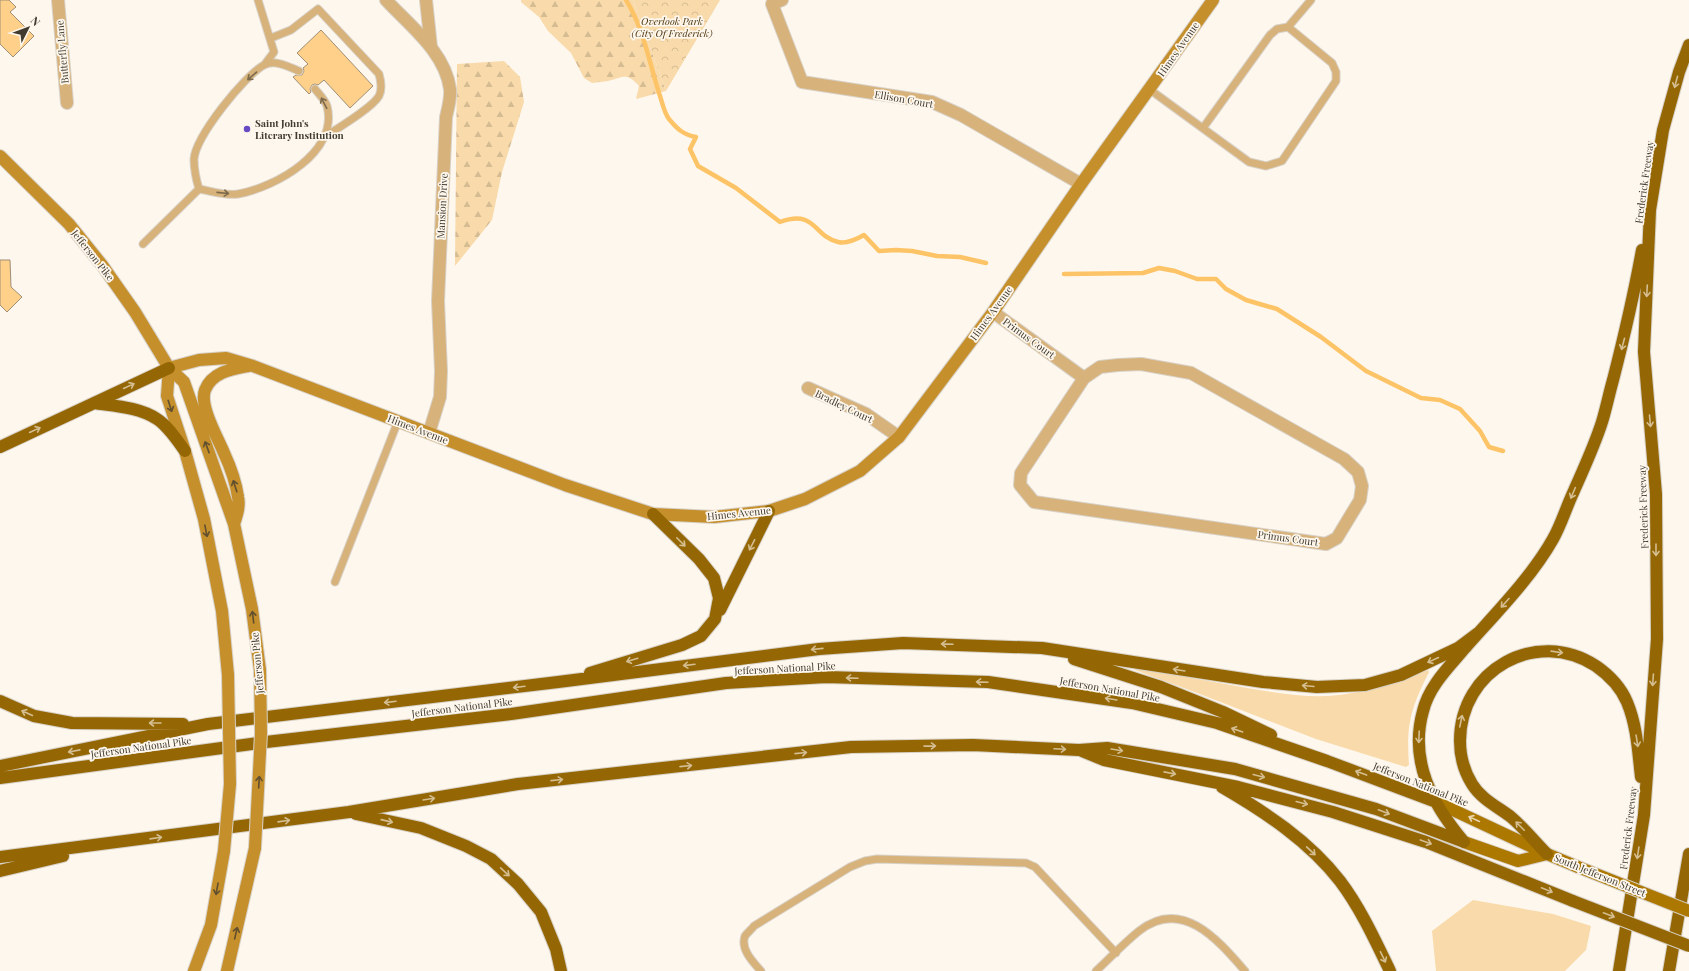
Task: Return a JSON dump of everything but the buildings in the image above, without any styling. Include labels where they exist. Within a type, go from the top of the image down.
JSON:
[{"type":"highway","name":"Frederick Freeway","points":[[1619,971],[1644,815],[1656,639],[1656,494],[1644,352],[1650,210],[1663,130],[1679,72],[1689,45]]},
{"type":"highway","points":[[1464,842],[1446,820],[1425,779],[1420,764],[1418,736],[1423,710],[1434,686],[1519,587],[1553,539],[1602,422],[1628,325],[1650,210]]},
{"type":"highway","points":[[0,447],[168,368]]},
{"type":"highway","points":[[94,403],[138,411],[157,419],[171,432],[185,451]]},
{"type":"highway","points":[[558,682],[682,645],[701,636],[715,619],[770,511]]},
{"type":"highway","points":[[653,514],[699,559],[714,578],[718,598],[715,619]]},
{"type":"highway","points":[[0,766],[208,724],[827,648],[903,643],[1042,648],[1263,682],[1317,687],[1366,685],[1401,675],[1458,648],[1478,633]]},
{"type":"highway","points":[[1042,648],[1168,690],[1223,712],[1327,760]]},
{"type":"highway","points":[[1547,854],[1511,818],[1479,793],[1472,784],[1464,767],[1460,749],[1461,723],[1471,694],[1483,679],[1497,666],[1514,657],[1532,652],[1551,651],[1570,654],[1593,664],[1603,671],[1616,685],[1626,701],[1633,719],[1638,742],[1644,815]]},
{"type":"highway","name":"Jefferson National Pike","points":[[0,778],[266,742],[511,714],[726,683],[826,677],[988,682],[1132,703],[1217,723],[1327,760],[1436,802]]},
{"type":"highway","points":[[0,701],[34,716],[72,723],[208,724]]},
{"type":"highway","points":[[0,857],[349,812],[518,784],[851,747],[973,745],[1079,750],[1107,748],[1179,759],[1234,770],[1376,809],[1464,842]]},
{"type":"highway","points":[[1079,750],[1104,760],[1210,781],[1309,805],[1386,828],[1426,842],[1689,946]]},
{"type":"highway","points":[[1210,781],[1267,814],[1325,864],[1339,880],[1353,901],[1368,926],[1390,971]]},
{"type":"highway","points":[[349,812],[421,828],[466,846],[491,859],[518,884],[540,912],[556,949],[561,971]]},
{"type":"highway","points":[[0,871],[117,843]]},
{"type":"highway","points":[[1669,971],[1689,854]]},
{"type":"main road","name":"Himes Avenue","points":[[168,368],[199,360],[226,358],[253,366],[565,485],[653,514],[714,517],[770,511],[805,499],[860,471],[899,437],[994,312],[1081,184],[1213,0]]},
{"type":"main road","name":"Jefferson Pike","points":[[0,156],[68,224],[102,265],[135,312],[168,368],[184,382],[234,524],[252,608],[260,670],[261,733],[255,848],[227,971]]},
{"type":"main road","points":[[234,524],[239,509],[239,497],[225,455],[208,416],[204,398],[205,390],[210,381],[218,374],[232,369],[253,366]]},
{"type":"main road","points":[[168,368],[167,396],[185,451],[204,518],[222,611],[228,675],[230,784],[224,851],[211,924],[194,971]]},
{"type":"main road","name":"Jefferson National Pike","points":[[1436,802],[1547,854]]},
{"type":"main road","name":"South Jefferson Street","points":[[1464,842],[1518,861],[1547,854],[1689,911]]},
{"type":"street","name":"Butterfly Lane","points":[[58,0],[67,103]]},
{"type":"street","name":"Mansion Drive","points":[[386,0],[431,48],[442,62],[450,90],[446,117],[438,301],[442,371],[440,396],[429,433]]},
{"type":"street","points":[[426,0],[431,48]]},
{"type":"street","name":"Ellison Court","points":[[782,0],[772,4],[802,82],[932,102],[961,114],[1081,184]]},
{"type":"street","name":"Primus Court","points":[[994,312],[1084,378]]},
{"type":"street","name":"Primus Court","points":[[1141,364],[1191,373],[1344,459],[1358,472],[1362,486],[1360,500],[1337,538],[1326,544],[1034,502],[1020,485],[1021,473],[1084,378],[1100,367],[1118,365],[1141,364]]},
{"type":"street","name":"Bradley Court","points":[[808,388],[866,414],[899,437]]},
{"type":"lane","points":[[199,189],[195,175],[194,158],[204,133],[223,106],[247,80],[265,64],[274,52],[271,38],[258,0]]},
{"type":"lane","points":[[1203,128],[1270,35],[1277,29],[1288,27],[1311,0]]},
{"type":"lane","points":[[271,38],[291,30],[318,9],[380,74],[381,84],[379,96],[368,107],[326,136]]},
{"type":"lane","points":[[1149,89],[1250,162],[1266,166],[1282,161],[1336,81],[1336,72],[1332,63],[1288,27]]},
{"type":"lane","points":[[265,64],[281,64],[299,71]]},
{"type":"lane","points":[[199,189],[237,194],[261,188],[280,180],[306,160],[321,145],[326,136],[329,120],[326,105],[315,88]]},
{"type":"lane","points":[[143,244],[199,189]]},
{"type":"lane","points":[[335,582],[398,421]]},
{"type":"lane","points":[[761,971],[750,959],[745,947],[745,936],[754,926],[850,867],[865,861],[877,859],[1026,863],[1035,868],[1116,953]]},
{"type":"lane","points":[[1096,971],[1139,931],[1152,923],[1164,919],[1178,918],[1206,932],[1245,971]]},
{"type":"green space","points":[[521,0],[633,0],[666,91],[636,99],[639,86],[628,77],[592,83],[584,78],[571,53],[548,31],[539,17],[521,2]]},
{"type":"green space","name":"Overlook Park (City Of Frederick)","points":[[633,0],[720,0],[666,91]]},
{"type":"green space","points":[[504,61],[520,77],[524,102],[502,172],[492,220],[455,266],[457,64]]},
{"type":"green space","points":[[1136,667],[1253,689],[1309,696],[1328,696],[1354,693],[1392,683],[1428,670],[1429,672],[1414,706],[1411,717],[1408,738],[1409,765],[1406,767],[1316,739],[1135,670]]},
{"type":"green space","points":[[1473,900],[1553,914],[1591,926],[1586,950],[1565,971],[1436,971],[1432,931]]},
{"type":"waterway","points":[[626,0],[642,34],[663,107],[667,116],[681,131],[696,137],[690,149],[698,166],[736,188],[780,222],[792,219],[808,221],[823,235],[838,242],[848,242],[864,235],[879,251],[912,251],[937,256],[960,257],[986,263]]},
{"type":"waterway","points":[[1064,274],[1143,273],[1159,268],[1175,271],[1197,279],[1216,279],[1226,289],[1246,300],[1277,309],[1321,337],[1366,371],[1421,398],[1440,400],[1460,409],[1480,431],[1489,447],[1503,451]]},
{"type":"place","name":"Saint John's Literary Institution","points":[[247,129]]}]
